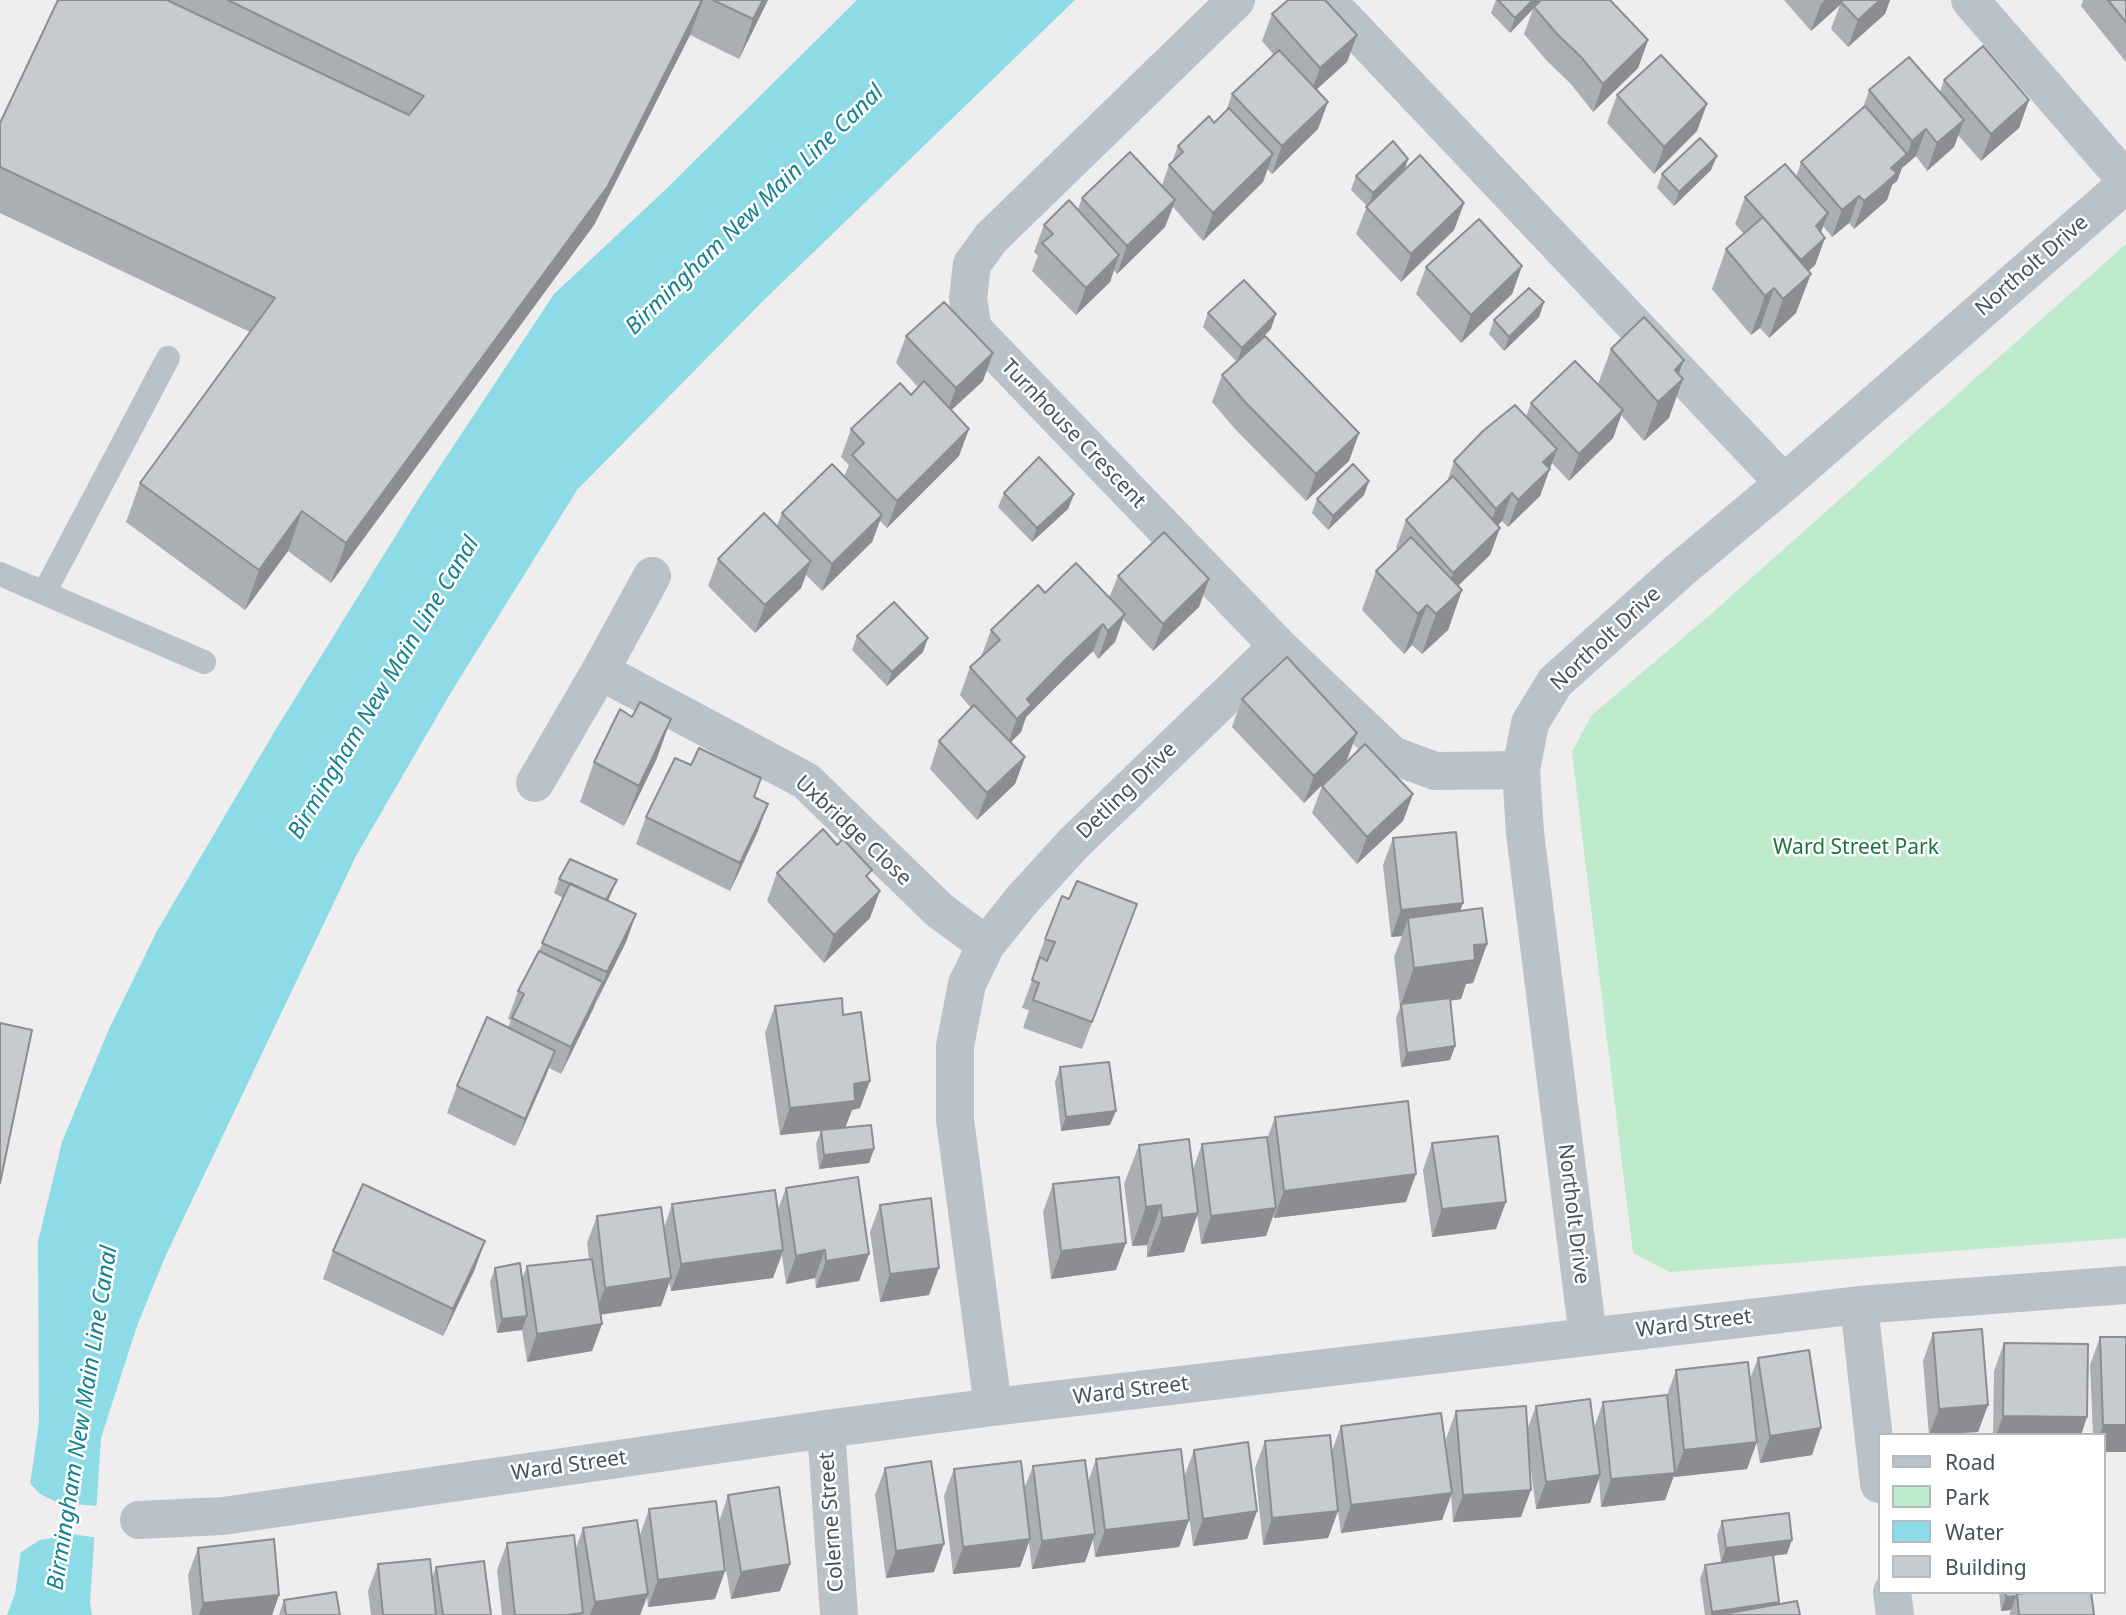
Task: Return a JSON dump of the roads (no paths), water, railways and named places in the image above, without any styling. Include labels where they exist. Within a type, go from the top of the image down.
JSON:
[{"type":"street","name":"Turnhouse Crescent","points":[[1236,0],[991,238],[972,264],[968,299],[973,329],[1278,646],[1392,755],[1434,771],[1521,770]]},
{"type":"street","points":[[1322,0],[1342,16],[1784,483]]},
{"type":"street","points":[[1970,0],[2126,182]]},
{"type":"street","name":"Northolt Drive","points":[[1588,1337],[1527,846],[1521,770],[1530,723],[1555,682],[2126,182]]},
{"type":"street","points":[[535,783],[652,576]]},
{"type":"street","name":"Detling Drive","points":[[993,1407],[955,1120],[955,1046],[967,984],[986,945],[1022,900],[1074,843],[1278,646]]},
{"type":"street","name":"Uxbridge Close","points":[[600,671],[806,781],[939,910],[986,945]]},
{"type":"street","name":"Ward Street","points":[[139,1520],[223,1516],[993,1407],[1859,1305],[2126,1285]]},
{"type":"street","points":[[1859,1305],[1878,1475]]},
{"type":"street","name":"Colerne Street","points":[[826,1429],[839,1615]]},
{"type":"street","points":[[1892,1594],[1895,1615]]},
{"type":"lane","points":[[44,593],[168,358]]},
{"type":"lane","points":[[0,574],[204,662]]},
{"type":"water","name":"Birmingham New Main Line Canal","points":[[857,0],[1075,0],[764,300],[577,490],[450,694],[356,856],[165,1257],[137,1326],[101,1438],[90,1603],[92,1615],[7,1615],[15,1594],[39,1421],[38,1242],[62,1142],[109,1029],[157,931],[276,729],[419,498],[554,294],[663,192]]},
{"type":"park label","name":"Ward Street Park","points":[[1856,848]]}]
